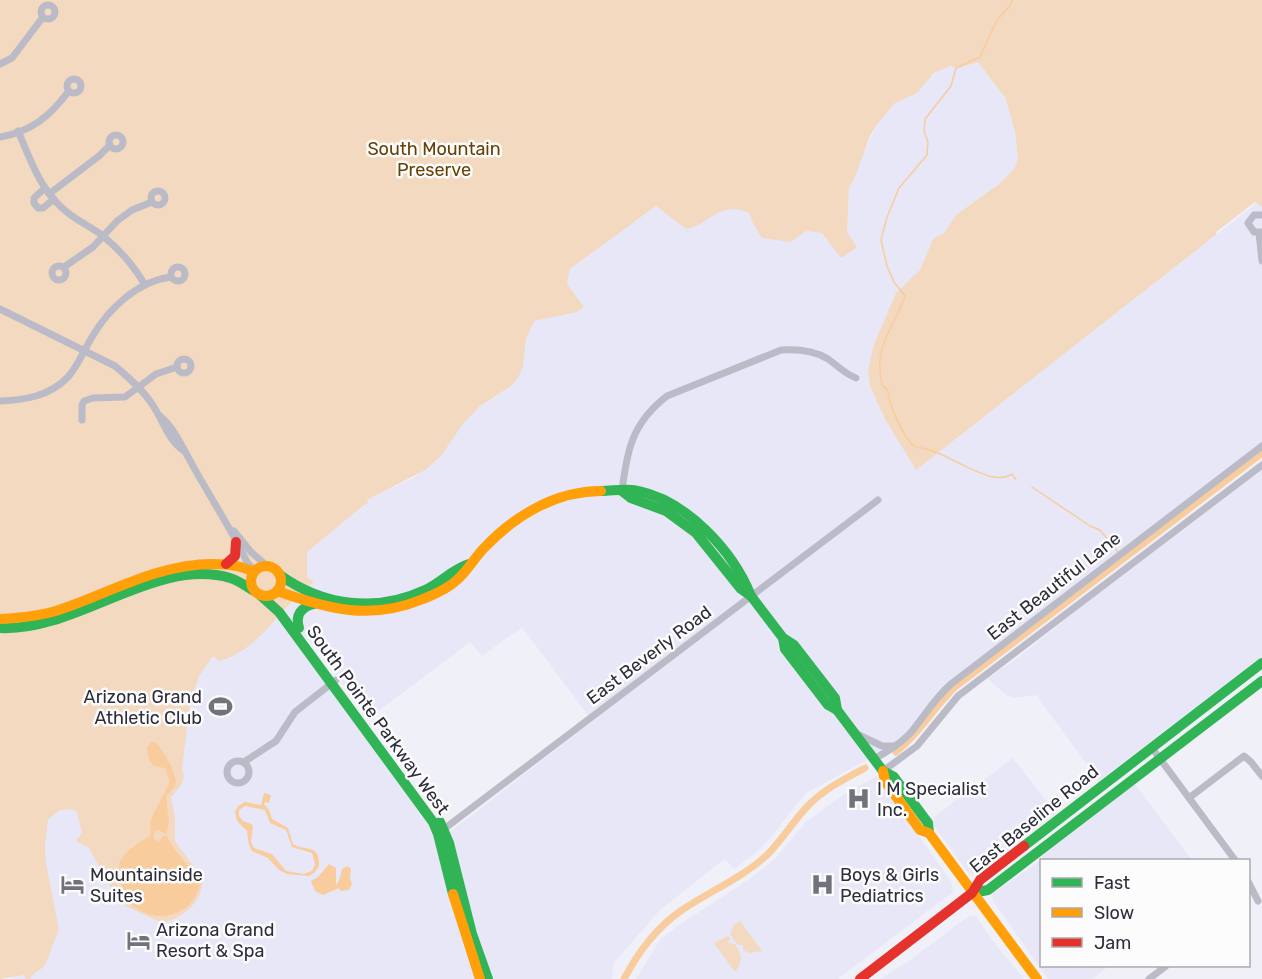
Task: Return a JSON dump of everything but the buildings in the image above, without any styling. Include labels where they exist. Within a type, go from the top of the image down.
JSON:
[{"type":"main road","points":[[277,591],[314,604],[349,612],[382,611],[404,607],[448,586],[463,574],[469,564],[502,530],[545,502],[602,490],[631,490],[664,501],[695,521],[748,584],[751,596],[783,638],[794,645],[836,699],[837,710],[883,771],[894,777],[928,823],[929,833],[1037,979]]},
{"type":"main road","points":[[226,564],[235,556],[236,542]]},
{"type":"main road","points":[[0,628],[30,627],[154,572],[176,565],[202,562],[226,564],[254,571],[267,566],[274,568],[296,587],[327,599],[353,603],[375,603],[399,599],[424,590],[443,580],[461,566],[469,564]]},
{"type":"main road","points":[[254,571],[250,581],[257,593],[267,596],[277,591],[281,583],[280,575]]},
{"type":"main road","name":"South Pointe Parkway West","points":[[64,612],[184,574],[207,573],[228,576],[245,583],[279,612],[333,682],[432,822],[441,831],[488,979]]},
{"type":"main road","name":"South Pointe Parkway West","points":[[277,591],[289,615],[333,682]]},
{"type":"main road","points":[[299,628],[296,619],[298,614],[304,607],[314,604]]},
{"type":"main road","points":[[0,620],[50,618]]},
{"type":"main road","name":"East Baseline Road","points":[[972,893],[980,880],[1262,663]]},
{"type":"main road","name":"East Baseline Road","points":[[972,893],[988,890],[1262,681]]},
{"type":"main road","name":"South Pointe Parkway West","points":[[441,831],[455,902],[480,979]]},
{"type":"main road","points":[[860,979],[972,893]]},
{"type":"street","points":[[0,64],[12,58],[43,17]]},
{"type":"street","points":[[0,138],[45,119],[69,92]]},
{"type":"street","points":[[18,132],[33,169],[49,194],[64,210],[103,236],[128,260],[145,285]]},
{"type":"street","points":[[49,194],[110,145]]},
{"type":"street","points":[[64,267],[93,247],[124,216],[152,202]]},
{"type":"street","points":[[1262,214],[1252,216],[1248,223],[1251,231],[1260,233],[1262,261]]},
{"type":"street","points":[[0,401],[33,398],[51,390],[69,376],[94,333],[116,307],[145,285],[171,277]]},
{"type":"street","points":[[0,309],[115,366],[137,386],[182,443],[184,451],[254,571]]},
{"type":"street","points":[[622,491],[629,448],[635,432],[648,412],[666,396],[781,350],[800,349],[825,357],[856,378]]},
{"type":"street","points":[[82,420],[84,401],[93,398],[125,397],[156,374],[177,367]]},
{"type":"street","name":"East Beautiful Lane","points":[[874,759],[897,745],[911,732],[938,696],[951,684],[1262,446]]},
{"type":"street","name":"East Beautiful Lane","points":[[883,771],[917,746],[958,696],[1262,465]]},
{"type":"street","name":"East Beverly Road","points":[[441,831],[878,500]]},
{"type":"street","points":[[224,518],[251,552],[267,566]]},
{"type":"street","points":[[244,762],[276,741],[295,712],[333,682]]},
{"type":"street","points":[[854,732],[882,746],[897,745]]},
{"type":"street","points":[[1152,748],[1234,859]]},
{"type":"street","points":[[1189,798],[1244,756],[1262,776]]},
{"type":"street","points":[[1250,884],[1260,901]]},
{"type":"street","points":[[1149,979],[1165,967]]},
{"type":"shaded area","points":[[978,62],[1007,101],[1014,127],[1018,159],[1014,169],[999,184],[956,215],[944,233],[933,239],[920,270],[896,293],[874,344],[868,370],[870,386],[916,469],[1257,203],[1262,207],[1262,443],[953,678],[909,733],[896,744],[806,793],[757,852],[734,869],[725,859],[661,909],[614,963],[612,979],[492,979],[475,936],[449,833],[612,706],[590,718],[522,627],[482,656],[470,642],[369,718],[316,648],[283,612],[314,582],[307,577],[307,552],[368,504],[366,500],[413,478],[441,456],[463,424],[480,406],[511,386],[523,365],[526,339],[534,320],[577,312],[584,307],[567,284],[570,269],[656,206],[686,229],[725,209],[740,209],[806,231],[822,233],[857,247],[847,232],[849,188],[876,126],[895,103],[917,93],[923,84],[939,70],[950,66],[958,68]]},
{"type":"shaded area","points":[[1262,465],[1262,656],[1099,781],[1036,695],[1014,698],[1005,694],[987,678],[1019,657],[1164,539]]},
{"type":"shaded area","points":[[269,604],[430,822],[479,979],[9,979],[18,975],[41,864],[43,822],[55,808],[76,806],[92,853],[110,887],[117,892],[173,842],[169,796],[183,683]]},
{"type":"shaded area","points":[[151,742],[155,742],[166,757],[176,782],[166,797],[169,823],[166,834],[158,830],[155,831],[153,838],[158,842],[164,835],[167,836],[200,884],[194,898],[184,909],[158,916],[145,913],[133,906],[125,894],[119,871],[120,862],[127,852],[150,836],[151,819],[170,782],[165,768],[154,766],[149,760],[147,748]]},
{"type":"shaded area","points":[[1013,758],[1056,814],[976,874],[969,874],[930,820]]},
{"type":"shaded area","points":[[877,776],[952,883],[953,891],[950,894],[838,979],[636,979],[660,940],[775,859],[806,822],[840,797]]},
{"type":"shaded area","points":[[1135,784],[1191,859],[1041,859],[1049,849]]},
{"type":"shaded area","points":[[264,793],[271,795],[269,803],[264,804],[272,819],[288,828],[293,844],[315,851],[319,859],[319,866],[314,873],[309,876],[287,874],[279,870],[268,858],[252,851],[247,831],[237,821],[235,812],[238,806],[245,802],[261,805]],"holes":[[[245,806],[265,810],[270,823],[286,830],[292,847],[312,853],[315,864],[312,871],[303,874],[286,871],[272,854],[254,848],[251,842],[253,825],[243,821],[239,816],[239,810]]]},
{"type":"shaded area","points":[[1040,860],[1040,967],[1108,967],[1092,979],[1048,979],[993,901],[992,894]]},
{"type":"shaded area","points":[[329,864],[336,868],[336,885],[342,869],[347,866],[351,869],[352,884],[349,890],[340,891],[339,888],[323,895],[315,891],[311,881],[318,877]]},
{"type":"shaded area","points":[[970,915],[977,917],[991,939],[1024,979],[880,979],[910,960]]},
{"type":"green space","name":"South Mountain Preserve","points":[[0,0],[1262,0],[1262,207],[1255,202],[916,470],[885,419],[870,386],[868,370],[874,344],[896,293],[920,270],[933,239],[944,233],[956,215],[999,184],[1014,169],[1018,159],[1015,132],[1006,99],[978,62],[958,68],[950,66],[934,73],[917,93],[895,103],[876,126],[849,188],[847,232],[857,247],[841,258],[822,233],[806,231],[791,242],[762,238],[749,213],[730,209],[686,229],[656,206],[570,269],[567,284],[584,307],[577,312],[534,321],[526,339],[523,366],[518,378],[511,386],[480,406],[463,424],[441,456],[425,470],[367,500],[368,504],[307,552],[307,577],[314,582],[250,645],[219,661],[213,656],[199,676],[190,702],[182,769],[184,778],[171,797],[175,818],[175,841],[202,878],[200,894],[191,907],[170,921],[162,923],[126,906],[117,892],[110,887],[89,848],[76,841],[82,833],[77,812],[72,809],[60,810],[48,819],[45,846],[46,863],[59,930],[44,966],[30,979],[26,979],[24,975],[0,979]]},
{"type":"green space","points":[[740,921],[762,951],[749,953],[743,950],[743,945],[737,944],[730,934],[734,925]]},
{"type":"green space","points":[[728,936],[730,938],[728,943],[735,944],[740,955],[739,965],[735,972],[714,943]]},
{"type":"waterway","points":[[1012,0],[1010,6],[997,20],[980,57],[956,68],[951,86],[925,119],[927,155],[899,188],[887,217],[881,240],[887,266],[894,282],[905,296],[883,345],[880,367],[882,385],[888,391],[896,418],[912,445],[927,449],[987,475],[1001,477],[1012,474],[1016,480]]},
{"type":"waterway","points":[[896,752],[913,736],[955,687],[1262,453]]},
{"type":"waterway","points":[[1032,487],[1090,526],[1100,530],[1118,552]]},
{"type":"waterway","points":[[624,979],[642,950],[664,924],[682,910],[737,878],[757,863],[772,850],[812,802],[865,768]]},
{"type":"traffic: fast","points":[[601,491],[638,491],[674,505],[706,530],[720,546],[733,562],[751,596]]},
{"type":"traffic: fast","points":[[622,491],[631,498],[666,511],[696,533],[741,589],[751,596],[783,638],[794,645],[835,698],[837,710]]},
{"type":"traffic: fast","points":[[280,575],[314,594],[350,603],[369,604],[388,602],[425,590],[457,569],[469,564]]},
{"type":"traffic: fast","points":[[0,628],[29,626],[58,619],[145,585],[174,577],[202,574],[230,578],[254,591]]},
{"type":"traffic: fast","points":[[260,595],[279,612],[433,822],[453,894]]},
{"type":"traffic: fast","points":[[299,628],[300,612],[314,604]]},
{"type":"traffic: fast","points":[[783,638],[785,649],[828,705],[837,710],[883,771],[894,777],[928,823],[929,833]]},
{"type":"traffic: fast","points":[[1024,846],[1262,663]]},
{"type":"traffic: fast","points":[[972,893],[988,890],[1262,681]]},
{"type":"traffic: fast","points":[[440,822],[449,843],[472,934],[488,979]]},
{"type":"traffic: slow","points":[[277,591],[314,603],[349,610],[385,610],[404,606],[451,585],[481,551],[509,525],[537,507],[568,495],[601,491]]},
{"type":"traffic: slow","points":[[0,619],[45,614],[153,574],[192,565],[239,566],[253,572]]},
{"type":"traffic: slow","points":[[266,566],[277,570],[281,581],[277,592],[266,596],[255,592],[251,581],[255,570],[266,566]]},
{"type":"traffic: slow","points":[[883,771],[885,781],[920,830],[929,833],[1037,979]]},
{"type":"traffic: slow","points":[[453,894],[480,979]]},
{"type":"traffic: jam","points":[[226,564],[235,556],[236,542]]},
{"type":"traffic: jam","points":[[860,979],[972,893],[980,880],[1024,846]]},
{"type":"place","name":"Arizona Grand Athletic Club","points":[[220,707]]},
{"type":"place","name":"I M Specialist Inc.","points":[[859,799]]},
{"type":"place","name":"Mountainside Suites","points":[[72,885]]},
{"type":"place","name":"Boys & Girls Pediatrics","points":[[822,885]]},
{"type":"place","name":"Arizona Grand Resort & Spa","points":[[138,940]]}]
